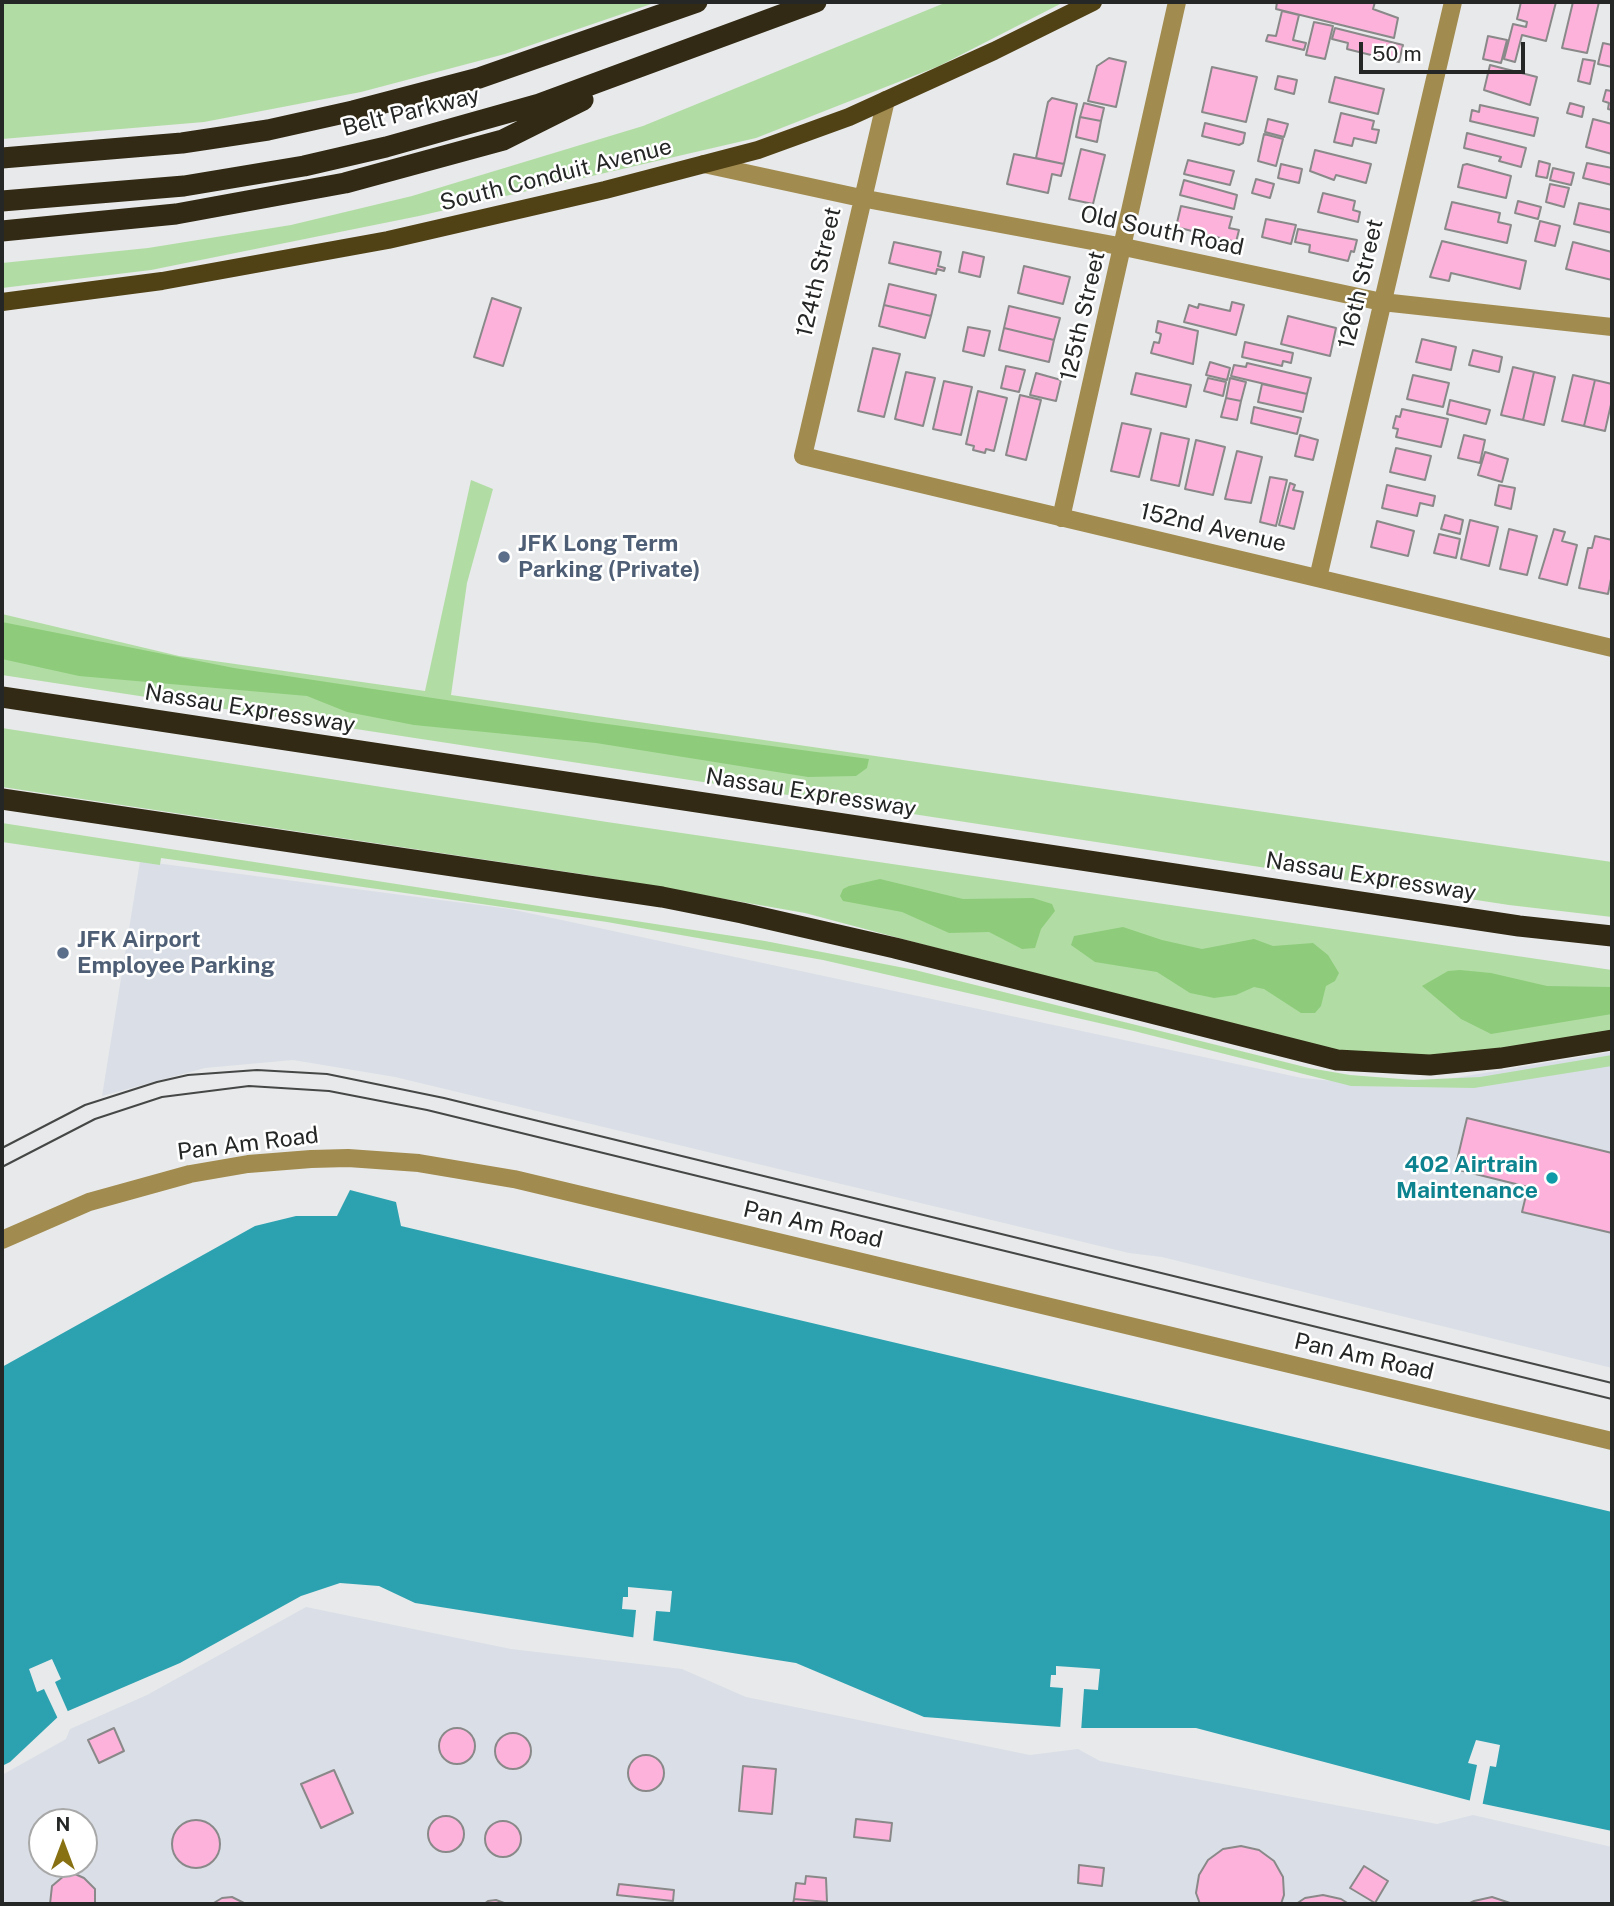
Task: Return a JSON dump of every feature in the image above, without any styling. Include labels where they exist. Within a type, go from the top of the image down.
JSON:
[{"type":"highway","name":"Belt Parkway","points":[[2,158],[106,151],[193,141],[268,130],[374,107],[521,65],[697,2]]},
{"type":"highway","name":"Belt Parkway","points":[[2,201],[144,190],[304,166],[474,124],[659,62],[816,2]]},
{"type":"highway","points":[[2,231],[188,212],[288,195],[397,170],[503,140],[659,62]]},
{"type":"highway","name":"Nassau Expressway","points":[[2,697],[1505,924],[1612,936]]},
{"type":"highway","points":[[2,799],[662,897],[895,948],[1273,1046],[1337,1059],[1430,1065],[1501,1058],[1612,1040]]},
{"type":"main road","name":"South Conduit Avenue","points":[[2,302],[83,293],[388,240],[605,190],[704,164],[799,136],[886,100],[1093,2]]},
{"type":"main road","points":[[2,314],[83,293]]},
{"type":"street","name":"125th Street","points":[[1061,517],[1124,247],[1177,2]]},
{"type":"street","name":"126th Street","points":[[1318,578],[1452,2]]},
{"type":"street","name":"124th Street","points":[[803,456],[886,100]]},
{"type":"street","name":"Old South Road","points":[[704,164],[861,198],[1124,247],[1382,302],[1612,327]]},
{"type":"street","name":"152nd Avenue","points":[[803,456],[1612,648]]},
{"type":"street","name":"Pan Am Road","points":[[2,1240],[89,1202],[159,1181],[211,1170],[248,1164],[348,1158],[419,1163],[514,1179],[1612,1441]]},
{"type":"shaded area","points":[[140,861],[510,909],[1302,1078],[1399,1087],[1612,1052],[1612,1368],[1162,1257],[1129,1253],[395,1077],[293,1060],[205,1068],[102,1096]]},
{"type":"shaded area","points":[[306,1607],[511,1649],[682,1669],[746,1697],[1030,1755],[1078,1749],[1100,1761],[1437,1824],[1473,1815],[1612,1847],[1612,1904],[2,1904],[2,1775],[66,1739],[70,1729],[147,1695]]},
{"type":"green space","points":[[2,2],[657,2],[505,54],[361,92],[204,122],[2,139]]},
{"type":"green space","points":[[947,2],[1064,2],[939,66],[756,138],[419,216],[151,270],[2,288],[2,263],[148,248],[291,225],[412,196],[643,126]]},
{"type":"green space","points":[[471,480],[493,489],[467,583],[451,695],[1612,862],[1612,917],[1509,905],[2,675],[2,614],[179,656],[425,691]]},
{"type":"green space","points":[[2,622],[234,668],[592,722],[869,759],[867,768],[856,776],[808,777],[596,743],[414,725],[347,712],[307,696],[79,676],[2,659]]},
{"type":"green space","points":[[2,728],[607,822],[1612,970],[1612,1034],[1472,1057],[1388,1060],[1308,1047],[805,913],[594,876],[2,787]]},
{"type":"green space","points":[[2,823],[765,941],[915,970],[1309,1068],[1350,1075],[1414,1080],[1480,1077],[1612,1055],[1612,1066],[1474,1088],[1351,1086],[1134,1031],[823,960],[607,922],[161,858],[160,865],[2,842]]},
{"type":"green space","points":[[880,879],[963,899],[1033,898],[1052,904],[1055,911],[1041,929],[1035,948],[1022,949],[989,932],[949,933],[902,912],[843,901],[840,896],[843,889],[849,886]]},
{"type":"green space","points":[[1123,927],[1202,949],[1254,939],[1273,946],[1313,943],[1328,955],[1339,973],[1335,981],[1326,986],[1321,1006],[1315,1013],[1301,1013],[1264,989],[1254,987],[1236,995],[1214,998],[1190,993],[1157,972],[1095,962],[1071,945],[1074,936]]},
{"type":"green space","points":[[1448,971],[1491,973],[1547,986],[1612,987],[1612,1014],[1491,1034],[1461,1019],[1422,986]]},
{"type":"water","points":[[350,1190],[396,1202],[401,1226],[1612,1512],[1612,1831],[1479,1803],[1196,1728],[1075,1728],[924,1717],[796,1663],[415,1603],[379,1586],[340,1583],[301,1596],[180,1663],[61,1714],[10,1762],[2,1766],[2,1367],[255,1226],[296,1216],[337,1216]]},
{"type":"pier","points":[[628,1587],[672,1591],[670,1612],[656,1611],[653,1643],[633,1640],[636,1610],[622,1609],[623,1597],[628,1597]]},
{"type":"pier","points":[[52,1659],[61,1679],[55,1682],[69,1714],[59,1721],[44,1689],[37,1692],[29,1669]]},
{"type":"pier","points":[[1056,1666],[1100,1669],[1098,1690],[1084,1689],[1081,1732],[1060,1731],[1063,1688],[1050,1687],[1051,1675],[1056,1675]]},
{"type":"pier","points":[[1476,1740],[1500,1745],[1496,1767],[1490,1766],[1482,1807],[1469,1804],[1477,1765],[1468,1763]]},
{"type":"building","points":[[1277,2],[1375,2],[1373,9],[1398,18],[1394,38],[1276,9]]},
{"type":"building","points":[[1521,2],[1556,2],[1546,41],[1522,35],[1515,62],[1504,59],[1513,24],[1526,27],[1527,22],[1517,19]]},
{"type":"building","points":[[1573,2],[1599,2],[1587,53],[1562,48]]},
{"type":"building","points":[[1282,11],[1299,15],[1293,40],[1306,43],[1304,50],[1266,41],[1268,35],[1276,36]]},
{"type":"building","points":[[1314,22],[1333,26],[1325,59],[1306,55]]},
{"type":"building","points":[[1335,28],[1403,45],[1399,62],[1347,49],[1348,43],[1332,39]]},
{"type":"building","points":[[1488,36],[1507,40],[1501,63],[1483,59]]},
{"type":"building","points":[[1603,43],[1612,45],[1612,67],[1598,64]]},
{"type":"building","points":[[1109,58],[1126,62],[1116,107],[1088,101],[1097,66]]},
{"type":"building","points":[[1583,59],[1595,61],[1590,84],[1578,81]]},
{"type":"building","points":[[1490,65],[1537,77],[1530,105],[1484,90]]},
{"type":"building","points":[[1212,67],[1257,77],[1246,122],[1202,112]]},
{"type":"building","points":[[1278,76],[1297,80],[1294,94],[1275,89]]},
{"type":"building","points":[[1335,77],[1384,89],[1378,114],[1329,102]]},
{"type":"building","points":[[1612,87],[1612,110],[1608,109],[1609,103],[1603,101],[1606,90],[1611,91]]},
{"type":"building","points":[[1052,98],[1077,104],[1064,164],[1036,158],[1048,102]]},
{"type":"building","points":[[1084,103],[1104,108],[1101,121],[1080,117]]},
{"type":"building","points":[[1570,103],[1584,107],[1582,117],[1567,113]]},
{"type":"building","points":[[1480,105],[1538,118],[1534,136],[1470,121],[1472,110],[1479,112]]},
{"type":"building","points":[[1341,113],[1374,121],[1372,129],[1379,130],[1376,143],[1354,138],[1352,146],[1334,142]]},
{"type":"building","points":[[1080,117],[1101,121],[1097,142],[1076,137]]},
{"type":"building","points":[[1268,119],[1288,124],[1284,137],[1265,132]]},
{"type":"building","points":[[1593,119],[1612,124],[1612,154],[1586,147]]},
{"type":"building","points":[[1205,123],[1245,133],[1243,143],[1239,145],[1202,136]]},
{"type":"building","points":[[1467,133],[1526,148],[1521,167],[1499,161],[1501,157],[1464,148]]},
{"type":"building","points":[[1264,134],[1283,139],[1276,166],[1258,161]]},
{"type":"building","points":[[1081,149],[1105,155],[1093,204],[1069,199]]},
{"type":"building","points":[[1315,150],[1371,164],[1366,183],[1336,175],[1334,180],[1310,171]]},
{"type":"building","points":[[1014,154],[1064,164],[1061,176],[1052,174],[1048,193],[1007,184]]},
{"type":"building","points":[[1188,160],[1234,171],[1230,185],[1184,174]]},
{"type":"building","points":[[1539,161],[1550,164],[1547,178],[1536,176]]},
{"type":"building","points":[[1587,163],[1612,168],[1612,185],[1583,178]]},
{"type":"building","points":[[1281,164],[1302,169],[1299,183],[1278,178]]},
{"type":"building","points":[[1463,165],[1511,176],[1506,198],[1458,187]]},
{"type":"building","points":[[1553,168],[1574,173],[1571,185],[1550,180]]},
{"type":"building","points":[[1256,179],[1274,184],[1270,198],[1252,193]]},
{"type":"building","points":[[1184,180],[1237,195],[1234,209],[1180,195]]},
{"type":"building","points":[[1550,184],[1569,188],[1564,207],[1546,202]]},
{"type":"building","points":[[1323,193],[1355,201],[1353,210],[1360,212],[1358,222],[1318,212]]},
{"type":"building","points":[[1518,201],[1541,207],[1538,219],[1515,213]]},
{"type":"building","points":[[1452,202],[1500,213],[1498,222],[1511,225],[1507,243],[1445,229]]},
{"type":"building","points":[[1579,203],[1612,210],[1612,233],[1574,224]]},
{"type":"building","points":[[1181,206],[1232,217],[1229,228],[1239,230],[1236,242],[1176,227]]},
{"type":"building","points":[[1266,219],[1296,225],[1291,244],[1262,237]]},
{"type":"building","points":[[1540,221],[1560,226],[1555,246],[1535,241]]},
{"type":"building","points":[[1298,229],[1357,240],[1354,252],[1351,251],[1348,261],[1309,252],[1310,245],[1295,242]]},
{"type":"building","points":[[1442,241],[1526,261],[1520,289],[1451,273],[1449,281],[1430,277]]},
{"type":"building","points":[[894,242],[941,252],[938,266],[945,268],[944,271],[937,269],[936,274],[889,263]]},
{"type":"building","points":[[1573,242],[1612,252],[1612,280],[1566,269]]},
{"type":"building","points":[[963,252],[984,257],[980,277],[959,272]]},
{"type":"building","points":[[1024,266],[1070,277],[1063,304],[1018,293]]},
{"type":"building","points":[[889,284],[936,295],[931,316],[884,305]]},
{"type":"building","points":[[492,298],[521,308],[503,366],[474,357]]},
{"type":"building","points":[[1232,302],[1244,305],[1236,335],[1184,322],[1189,305],[1198,308],[1199,304],[1230,311]]},
{"type":"building","points":[[884,305],[931,316],[925,338],[879,326]]},
{"type":"building","points":[[1009,306],[1060,318],[1054,340],[1004,328]]},
{"type":"building","points":[[1288,316],[1336,328],[1330,356],[1281,344]]},
{"type":"building","points":[[1158,321],[1198,331],[1193,364],[1151,353],[1154,342],[1159,343],[1161,334],[1156,332]]},
{"type":"building","points":[[968,327],[990,331],[984,356],[963,351]]},
{"type":"building","points":[[1004,328],[1054,340],[1049,362],[999,350]]},
{"type":"building","points":[[1422,339],[1456,347],[1451,370],[1416,362]]},
{"type":"building","points":[[1245,342],[1293,353],[1291,363],[1283,361],[1282,366],[1242,357]]},
{"type":"building","points":[[873,348],[900,354],[884,417],[858,411]]},
{"type":"building","points":[[1473,350],[1502,357],[1499,372],[1469,365]]},
{"type":"building","points":[[1210,362],[1230,368],[1227,380],[1206,375]]},
{"type":"building","points":[[1247,363],[1311,378],[1307,394],[1231,376],[1234,365],[1246,367]]},
{"type":"building","points":[[1006,366],[1025,370],[1019,392],[1001,388]]},
{"type":"building","points":[[1513,367],[1534,372],[1523,420],[1501,415]]},
{"type":"building","points":[[906,372],[935,378],[923,426],[895,419]]},
{"type":"building","points":[[1534,372],[1555,377],[1544,425],[1523,420]]},
{"type":"building","points":[[1036,373],[1061,380],[1056,401],[1030,395]]},
{"type":"building","points":[[1136,373],[1191,385],[1186,407],[1131,394]]},
{"type":"building","points":[[1413,375],[1449,383],[1443,407],[1407,399]]},
{"type":"building","points":[[1573,375],[1595,380],[1584,426],[1562,421]]},
{"type":"building","points":[[1208,378],[1226,382],[1223,396],[1204,391]]},
{"type":"building","points":[[1230,378],[1246,382],[1241,401],[1226,398]]},
{"type":"building","points":[[1595,380],[1612,384],[1612,400],[1605,431],[1584,426]]},
{"type":"building","points":[[944,381],[972,387],[961,435],[933,429]]},
{"type":"building","points":[[1262,384],[1307,394],[1303,412],[1258,402]]},
{"type":"building","points":[[978,391],[1007,398],[994,451],[986,449],[985,453],[973,450],[974,446],[966,444]]},
{"type":"building","points":[[1020,395],[1041,400],[1026,460],[1006,455]]},
{"type":"building","points":[[1226,398],[1241,401],[1237,420],[1221,417]]},
{"type":"building","points":[[1450,400],[1490,410],[1486,424],[1447,414]]},
{"type":"building","points":[[1254,407],[1301,418],[1297,434],[1251,423]]},
{"type":"building","points":[[1402,409],[1448,419],[1441,447],[1396,437],[1398,429],[1393,428],[1396,416],[1400,417]]},
{"type":"building","points":[[1122,423],[1151,429],[1139,477],[1111,471]]},
{"type":"building","points":[[1161,433],[1189,439],[1179,486],[1151,480]]},
{"type":"building","points":[[1300,435],[1318,440],[1313,460],[1295,456]]},
{"type":"building","points":[[1464,435],[1485,440],[1480,463],[1458,458]]},
{"type":"building","points":[[1196,440],[1225,447],[1213,495],[1185,489]]},
{"type":"building","points":[[1396,448],[1431,456],[1425,480],[1390,472]]},
{"type":"building","points":[[1237,451],[1262,457],[1251,503],[1225,499]]},
{"type":"building","points":[[1485,452],[1508,459],[1502,482],[1478,475]]},
{"type":"building","points":[[1270,477],[1287,480],[1276,526],[1260,522]]},
{"type":"building","points":[[1290,483],[1295,485],[1293,490],[1303,492],[1294,529],[1279,525]]},
{"type":"building","points":[[1387,485],[1435,496],[1433,506],[1420,503],[1417,516],[1382,508]]},
{"type":"building","points":[[1499,485],[1515,488],[1511,509],[1495,505]]},
{"type":"building","points":[[1445,515],[1463,520],[1460,534],[1441,529]]},
{"type":"building","points":[[1470,520],[1498,527],[1489,566],[1461,559]]},
{"type":"building","points":[[1377,521],[1414,531],[1408,556],[1371,547]]},
{"type":"building","points":[[1509,529],[1537,536],[1527,575],[1500,569]]},
{"type":"building","points":[[1554,529],[1565,532],[1562,541],[1577,545],[1567,585],[1539,578]]},
{"type":"building","points":[[1439,534],[1460,539],[1456,558],[1434,553]]},
{"type":"building","points":[[1595,536],[1612,540],[1612,574],[1608,594],[1579,588],[1588,548],[1592,548]]},
{"type":"building","name":"402 Airtrain Maintenance","points":[[1467,1118],[1612,1153],[1612,1233],[1522,1212],[1528,1187],[1455,1169]]},
{"type":"building","points":[[114,1728],[124,1751],[99,1763],[88,1740]]},
{"type":"building","points":[[457,1728],[470,1733],[475,1746],[470,1759],[457,1764],[444,1759],[439,1746],[444,1733]]},
{"type":"building","points":[[513,1733],[526,1738],[531,1751],[526,1764],[513,1769],[500,1764],[495,1751],[500,1738]]},
{"type":"building","points":[[646,1755],[659,1760],[664,1773],[659,1786],[646,1791],[633,1786],[628,1773],[633,1760]]},
{"type":"building","points":[[743,1766],[776,1769],[772,1814],[739,1811]]},
{"type":"building","points":[[334,1770],[353,1813],[321,1828],[301,1784]]},
{"type":"building","points":[[446,1816],[459,1821],[464,1834],[459,1847],[446,1852],[433,1847],[428,1834],[433,1821]]},
{"type":"building","points":[[856,1819],[892,1823],[890,1841],[854,1837]]},
{"type":"building","points":[[196,1820],[213,1827],[220,1844],[213,1861],[196,1868],[179,1861],[172,1844],[179,1827]]},
{"type":"building","points":[[503,1821],[516,1826],[521,1839],[516,1852],[503,1857],[490,1852],[485,1839],[490,1826]]},
{"type":"building","points":[[1241,1846],[1259,1850],[1274,1861],[1283,1877],[1284,1895],[1281,1904],[1200,1904],[1196,1893],[1199,1875],[1208,1860],[1223,1849]]},
{"type":"building","points":[[1079,1865],[1104,1868],[1102,1886],[1078,1883]]},
{"type":"building","points":[[1364,1866],[1388,1881],[1375,1903],[1350,1888]]},
{"type":"building","points":[[806,1876],[826,1878],[827,1902],[794,1899],[796,1883],[805,1884]]},
{"type":"building","points":[[61,1878],[84,1878],[95,1889],[95,1904],[50,1904],[52,1886]]},
{"type":"building","points":[[619,1884],[674,1890],[673,1901],[617,1895]]},
{"type":"building","points":[[1323,1895],[1341,1899],[1349,1904],[1296,1904],[1305,1898]]},
{"type":"building","points":[[232,1897],[246,1904],[212,1904],[222,1898]]},
{"type":"building","points":[[1492,1897],[1513,1904],[1468,1904],[1474,1901]]},
{"type":"building","points":[[794,1899],[827,1902],[827,1904],[793,1904]]},
{"type":"building","points":[[496,1900],[507,1904],[484,1904],[488,1901]]},
{"type":"tram line","points":[[2,1148],[85,1105],[157,1082],[188,1075],[257,1070],[327,1074],[444,1098],[1612,1383]]},
{"type":"tram line","points":[[2,1167],[95,1119],[162,1097],[249,1086],[329,1091],[427,1110],[1612,1399]]},
{"type":"place","name":"JFK Long Term Parking (Private)","points":[[504,557]]},
{"type":"place","name":"JFK Airport Employee Parking","points":[[63,953]]},
{"type":"place","name":"402 Airtrain Maintenance","points":[[1552,1178]]}]
